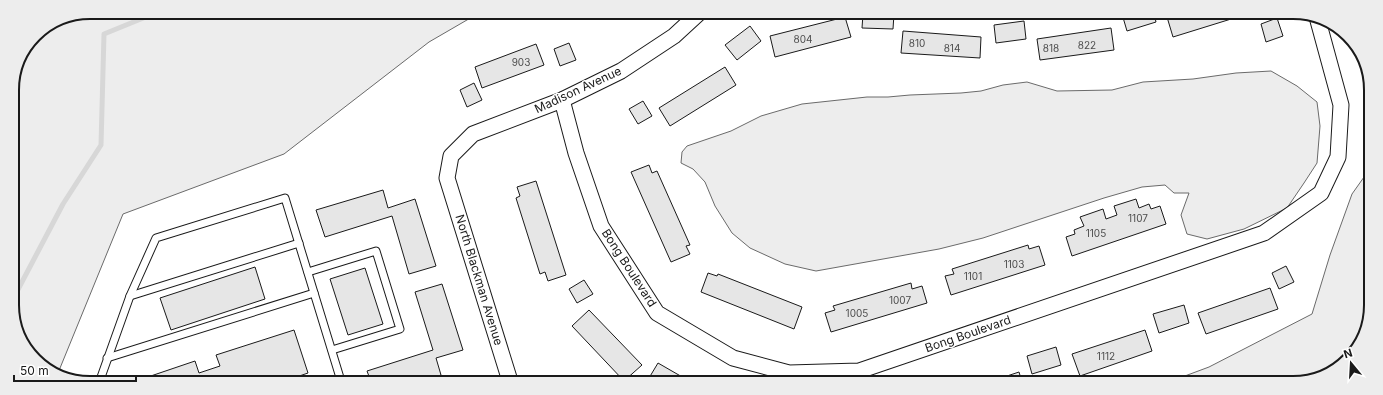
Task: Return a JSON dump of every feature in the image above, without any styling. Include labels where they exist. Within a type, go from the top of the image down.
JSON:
[{"type":"street","name":"Madison Avenue","points":[[447,178],[451,156],[473,134],[562,100],[621,71],[674,36],[692,19]]},
{"type":"street","name":"Bong Boulevard","points":[[562,100],[576,153],[601,226],[657,313],[733,358],[789,373],[859,371],[1264,232],[1321,193],[1338,157],[1341,105],[1318,23]]},
{"type":"street","name":"North Blackman Avenue","points":[[447,178],[508,376]]},
{"type":"lane","points":[[101,376],[130,296],[156,238],[285,198],[340,376]]},
{"type":"lane","points":[[130,296],[299,243]]},
{"type":"lane","points":[[308,272],[376,251],[398,322],[400,329],[332,350]]},
{"type":"lane","points":[[107,358],[314,292]]},
{"type":"shaded area","points":[[90,19],[469,19],[429,42],[284,154],[123,214],[60,369],[47,361],[34,348],[26,336],[20,319],[19,86],[21,72],[26,59],[34,47],[43,37],[63,24],[72,21]]},
{"type":"shaded area","points":[[1271,71],[1297,86],[1317,102],[1320,126],[1317,163],[1287,208],[1244,229],[1207,239],[1187,234],[1181,215],[1189,193],[1174,193],[1165,185],[1142,187],[983,238],[939,249],[816,271],[785,264],[750,248],[732,233],[715,206],[705,182],[693,169],[681,163],[682,152],[687,146],[731,131],[761,116],[802,104],[867,97],[961,93],[981,91],[1003,85],[1027,82],[1057,91],[1112,90],[1143,82],[1193,79],[1236,73]]},
{"type":"shaded area","points":[[1364,177],[1364,305],[1362,323],[1353,343],[1331,343],[1331,364],[1320,371],[1307,375],[1185,376],[1209,367],[1312,314],[1330,255],[1352,194]]},
{"type":"building","points":[[837,19],[846,19],[851,37],[775,57],[770,36]]},
{"type":"building","points":[[863,19],[894,19],[893,29],[862,28]]},
{"type":"building","points":[[1123,19],[1155,19],[1156,22],[1127,31]]},
{"type":"building","points":[[1168,19],[1231,19],[1173,37]]},
{"type":"building","points":[[1277,19],[1283,36],[1266,42],[1261,24]]},
{"type":"building","points":[[1024,21],[1026,39],[996,43],[994,25]]},
{"type":"building","points":[[750,26],[761,41],[737,60],[725,45]]},
{"type":"building","points":[[1111,28],[1114,50],[1040,60],[1037,39]]},
{"type":"building","points":[[903,31],[981,37],[980,58],[901,53]]},
{"type":"building","points":[[569,43],[576,60],[560,66],[554,49]]},
{"type":"building","points":[[536,44],[544,65],[482,88],[475,67]]},
{"type":"building","points":[[725,67],[736,85],[670,126],[659,108]]},
{"type":"building","points":[[474,83],[482,100],[467,107],[460,90]]},
{"type":"building","points":[[643,101],[652,116],[638,124],[629,109]]},
{"type":"building","points":[[649,165],[652,173],[657,171],[690,245],[686,246],[690,254],[671,262],[631,172]]},
{"type":"building","points":[[536,181],[566,275],[548,281],[545,272],[540,274],[516,198],[520,196],[517,187]]},
{"type":"building","points":[[383,190],[388,208],[415,199],[436,266],[409,274],[392,216],[325,237],[316,210]]},
{"type":"building","points":[[1136,199],[1139,208],[1149,204],[1151,209],[1160,206],[1166,224],[1072,256],[1066,237],[1075,234],[1074,230],[1084,226],[1080,217],[1103,209],[1106,219],[1117,215],[1114,206]]},
{"type":"building","points":[[1028,245],[1029,249],[1039,246],[1045,265],[951,295],[945,276],[954,274],[952,269]]},
{"type":"building","points":[[1286,266],[1294,282],[1279,289],[1272,273]]},
{"type":"building","points":[[255,267],[265,299],[171,330],[160,298]]},
{"type":"building","points":[[365,268],[383,324],[348,335],[330,279]]},
{"type":"building","points":[[708,273],[717,276],[718,274],[802,307],[794,329],[701,292]]},
{"type":"building","points":[[584,280],[593,294],[577,303],[569,289]]},
{"type":"building","points":[[911,283],[912,289],[922,286],[927,303],[831,332],[825,313],[835,310],[833,306]]},
{"type":"building","points":[[442,284],[463,350],[436,358],[441,375],[438,376],[369,376],[367,371],[433,350],[415,292]]},
{"type":"building","points":[[1270,288],[1278,309],[1206,334],[1198,313]]},
{"type":"building","points":[[1184,305],[1189,323],[1159,333],[1153,314]]},
{"type":"building","points":[[589,310],[642,365],[630,376],[619,376],[572,326]]},
{"type":"building","points":[[294,330],[308,373],[299,376],[151,376],[195,361],[199,373],[220,366],[216,355]]},
{"type":"building","points":[[1145,330],[1152,351],[1080,376],[1072,354]]},
{"type":"building","points":[[1056,347],[1061,365],[1032,374],[1027,356]]},
{"type":"building","points":[[658,363],[681,376],[650,376]]},
{"type":"building","points":[[1019,372],[1020,376],[1007,376]]},
{"type":"waterway","points":[[19,288],[63,204],[101,145],[104,34],[141,19]]}]
